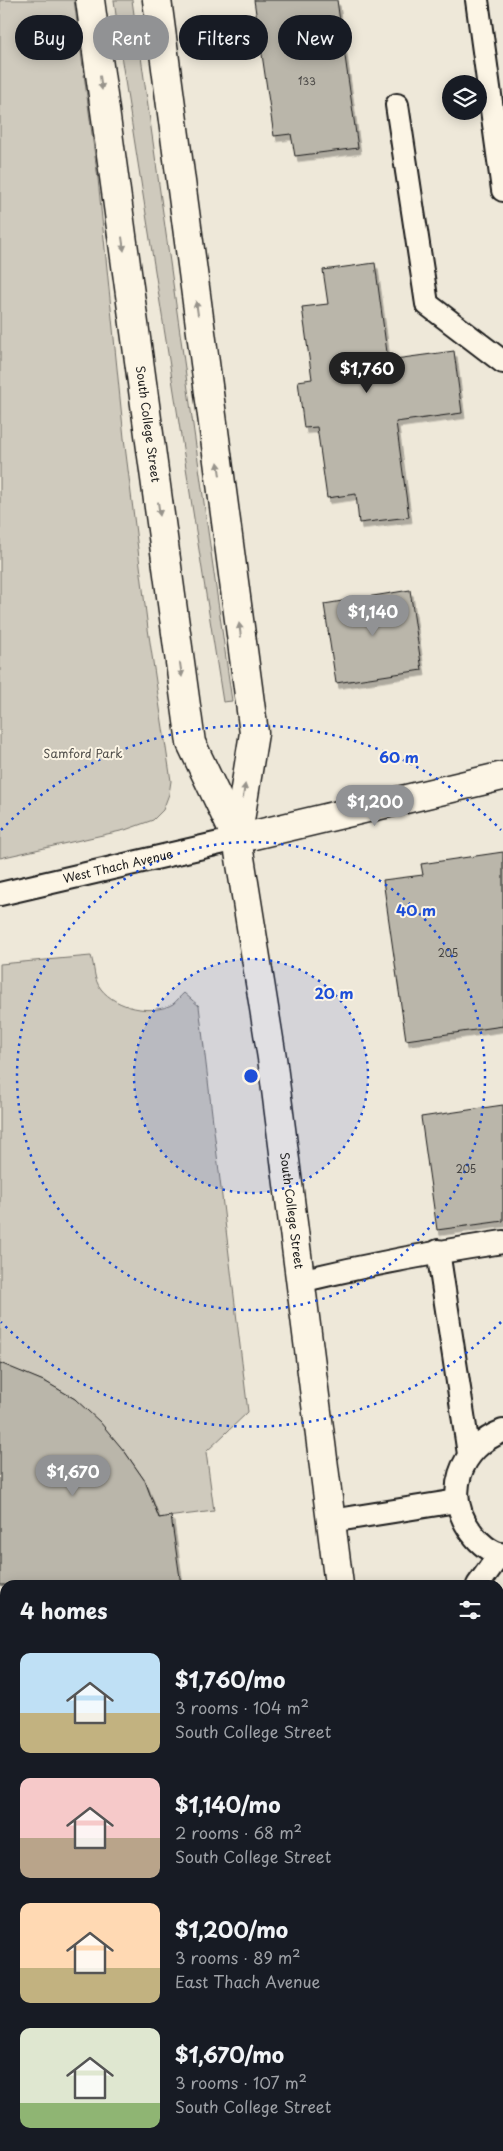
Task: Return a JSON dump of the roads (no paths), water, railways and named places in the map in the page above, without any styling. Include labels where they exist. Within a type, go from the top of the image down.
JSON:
[{"type":"main road","name":"South College Street","points":[[90,0],[191,743],[236,839],[272,1058],[338,1580]]},
{"type":"main road","name":"South College Street","points":[[157,0],[254,733],[236,839]]},
{"type":"main road","points":[[236,839],[503,776]]},
{"type":"lane","points":[[477,0],[503,190]]},
{"type":"lane","points":[[397,105],[427,304],[503,362]]},
{"type":"lane","name":"West Thach Avenue","points":[[0,894],[236,839]]},
{"type":"lane","points":[[300,1281],[438,1251],[503,1242]]},
{"type":"lane","points":[[438,1251],[469,1454]]},
{"type":"lane","points":[[482,1580],[501,1555],[479,1542],[465,1523],[457,1502],[459,1476],[469,1454],[495,1434]]},
{"type":"lane","points":[[331,1520],[457,1502]]},
{"type":"park label","name":"Samford Park","points":[[83,754]]}]
